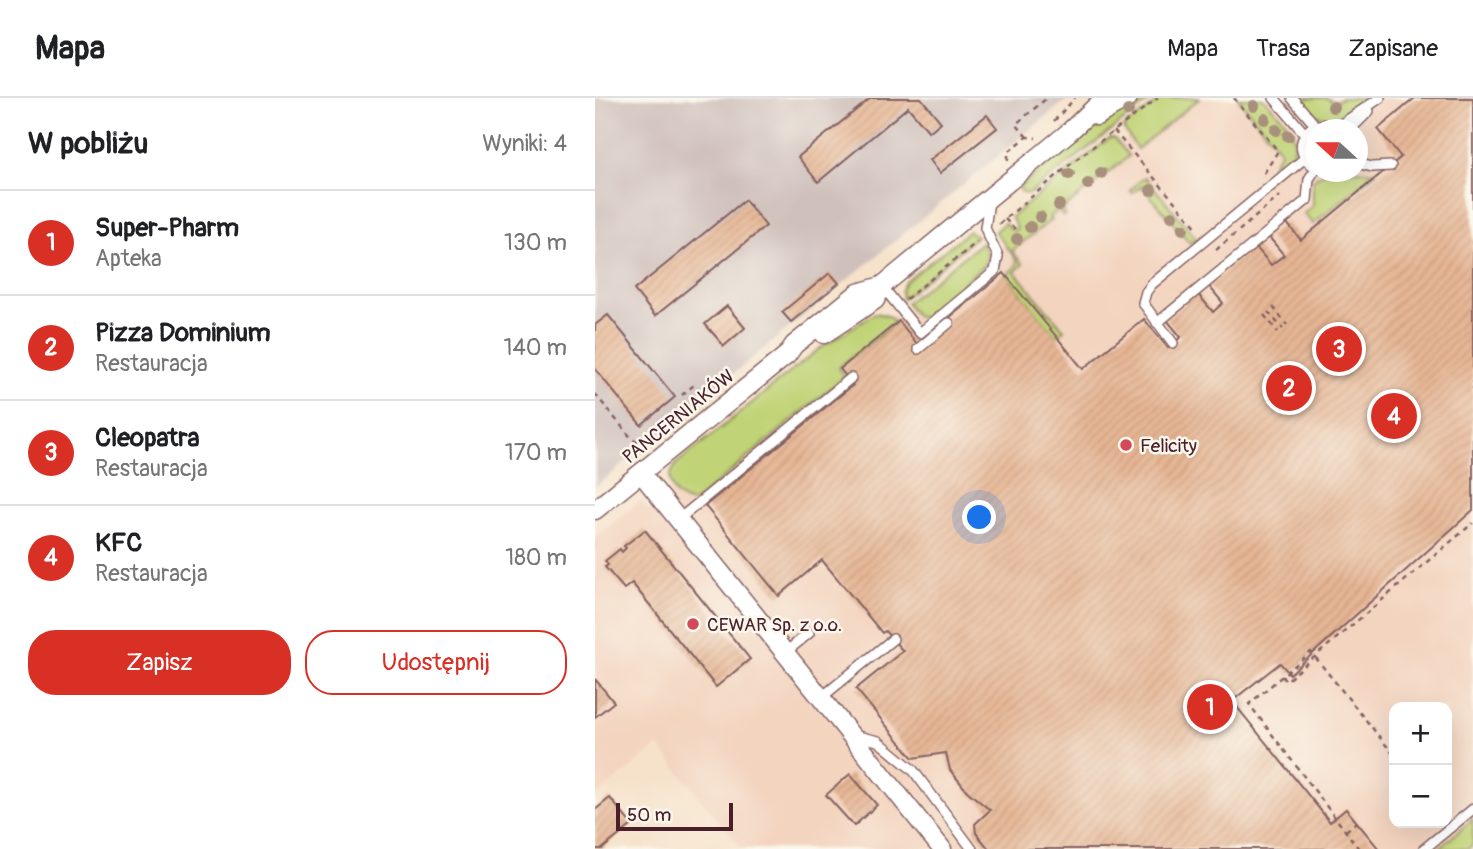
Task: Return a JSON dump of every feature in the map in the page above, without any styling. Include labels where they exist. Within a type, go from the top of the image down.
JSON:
[{"type":"street","name":"PANCERNIAKÓW","points":[[595,510],[787,355],[794,345],[858,293],[882,286],[1069,132],[1105,98]]},
{"type":"street","name":"PANCERNIAKÓW","points":[[1069,132],[1128,98]]},
{"type":"street","points":[[641,473],[943,849]]},
{"type":"lane","points":[[1173,343],[1143,303],[1146,292],[1152,284],[1305,158],[1301,146],[1305,134],[1275,98]]},
{"type":"lane","points":[[1292,98],[1310,119]]},
{"type":"lane","points":[[1351,119],[1381,98]]},
{"type":"lane","points":[[1361,119],[1381,98]]},
{"type":"lane","points":[[1368,166],[1391,166]]},
{"type":"lane","points":[[1157,323],[1307,200],[1309,182]]},
{"type":"lane","points":[[882,286],[920,333],[995,271],[998,256],[986,234],[986,215],[992,195]]},
{"type":"lane","points":[[918,349],[949,323]]},
{"type":"lane","points":[[679,519],[851,378]]},
{"type":"lane","points":[[786,652],[809,633]]},
{"type":"lane","points":[[823,697],[893,639]]},
{"type":"lane","points":[[852,734],[879,741],[913,770],[972,849]]},
{"type":"lane","points":[[1424,849],[1473,809]]},
{"type":"path","points":[[1042,135],[1035,138],[1027,136],[1016,124],[1047,98]]},
{"type":"path","points":[[1051,126],[1075,98]]},
{"type":"path","points":[[906,299],[1158,98]]},
{"type":"path","points":[[1216,250],[1280,197],[1262,176],[1278,151],[1234,98]]},
{"type":"path","points":[[1114,131],[1228,264]]},
{"type":"path","points":[[1006,164],[1008,152],[1027,136]]},
{"type":"path","points":[[1005,219],[1015,229]]},
{"type":"path","points":[[1273,307],[1287,325]]},
{"type":"path","points":[[1268,312],[1283,329]]},
{"type":"path","points":[[1264,315],[1278,332]]},
{"type":"path","points":[[682,395],[694,384],[703,396],[703,406]]},
{"type":"path","points":[[595,394],[632,440],[646,442],[653,436],[660,445]]},
{"type":"path","points":[[1282,676],[1286,681],[1473,523]]},
{"type":"path","points":[[1359,849],[1249,704],[1311,652],[1389,748]]},
{"type":"path","points":[[1346,831],[1356,822]]},
{"type":"shaded area","points":[[595,98],[1069,98],[595,487]]},
{"type":"shaded area","name":"Felicity","points":[[1175,98],[1473,98],[1473,821],[1440,849],[742,849],[658,746],[595,797],[595,538],[641,500],[649,510],[905,306],[915,318]]},
{"type":"green space","points":[[1140,98],[1153,98],[1029,194],[1023,193],[1019,188],[1086,134]]},
{"type":"green space","points":[[1163,98],[1200,98],[1137,149],[1123,128]]},
{"type":"green space","points":[[1238,98],[1263,98],[1291,129],[1294,147],[1290,157],[1268,179],[1266,175],[1281,151]]},
{"type":"green space","points":[[1298,98],[1327,98],[1334,102],[1342,98],[1367,98],[1349,111],[1332,118],[1315,114]]},
{"type":"green space","points":[[1110,138],[1114,138],[1129,156],[1063,209],[1063,216],[1058,210],[1049,218],[1051,220],[1012,251],[1023,264],[1015,272],[1064,330],[1056,337],[1006,275],[1016,266],[1017,261],[995,231],[1004,223],[1014,231],[1017,228],[1011,217]]},
{"type":"green space","points":[[1145,177],[1196,238],[1190,243],[1142,186],[1132,193],[1130,190]]},
{"type":"green space","points":[[1313,182],[1364,182],[1313,224],[1304,214],[1313,205]]},
{"type":"green space","points":[[969,231],[977,236],[902,299],[901,290],[905,282]]},
{"type":"green space","points":[[982,242],[987,252],[986,264],[962,284],[961,288],[938,304],[937,309],[927,318],[917,317],[906,303]]},
{"type":"green space","points":[[875,313],[888,316],[895,323],[838,368],[844,377],[693,503],[676,494],[670,476],[676,464],[819,349]]},
{"type":"green space","points":[[1473,819],[1473,845],[1468,849],[1438,849]]},
{"type":"building","points":[[871,98],[921,98],[941,122],[929,132],[908,107],[818,182],[798,157]]},
{"type":"building","name":"Felicity","points":[[1415,98],[1473,98],[1473,510],[1290,674],[1280,663],[1232,701],[1330,822],[1346,809],[1379,849],[989,849],[976,833],[975,824],[990,810],[967,791],[950,770],[946,753],[913,758],[856,689],[903,651],[885,631],[882,633],[822,560],[779,596],[705,506],[853,385],[840,369],[899,321],[917,344],[1004,273],[1083,369],[1144,319],[1168,348],[1181,337],[1166,319],[1197,293],[1213,312],[1223,303],[1208,285],[1255,246],[1271,265],[1284,255],[1269,237],[1286,222],[1301,240],[1401,157],[1378,129]]},
{"type":"building","points":[[987,115],[997,128],[940,173],[930,160]]},
{"type":"building","points":[[745,200],[766,226],[655,316],[634,290]]},
{"type":"building","points":[[830,273],[839,283],[791,322],[782,312]]},
{"type":"building","points":[[727,306],[745,328],[724,346],[705,324]]},
{"type":"building","points":[[608,315],[675,397],[641,425],[595,369],[595,325]]},
{"type":"building","name":"CEWAR Sp. z o.o.","points":[[645,530],[750,659],[716,687],[632,583],[624,589],[605,567],[608,565],[605,561],[620,549],[622,552],[626,548],[624,546]]},
{"type":"building","points":[[595,679],[614,702],[595,717]]},
{"type":"building","points":[[850,774],[877,805],[854,826],[826,795]]},
{"type":"building","points":[[610,798],[632,825],[602,849],[595,849],[595,810]]},
{"type":"place","name":"Cleopatra","points":[[1339,349]]},
{"type":"place","name":"Pizza Dominium","points":[[1289,388]]},
{"type":"place","name":"KFC","points":[[1394,416]]},
{"type":"place","name":"Felicity","points":[[1126,445]]},
{"type":"place","name":"CEWAR Sp. z o.o.","points":[[693,624]]},
{"type":"place","name":"Super-Pharm","points":[[1210,707]]}]
